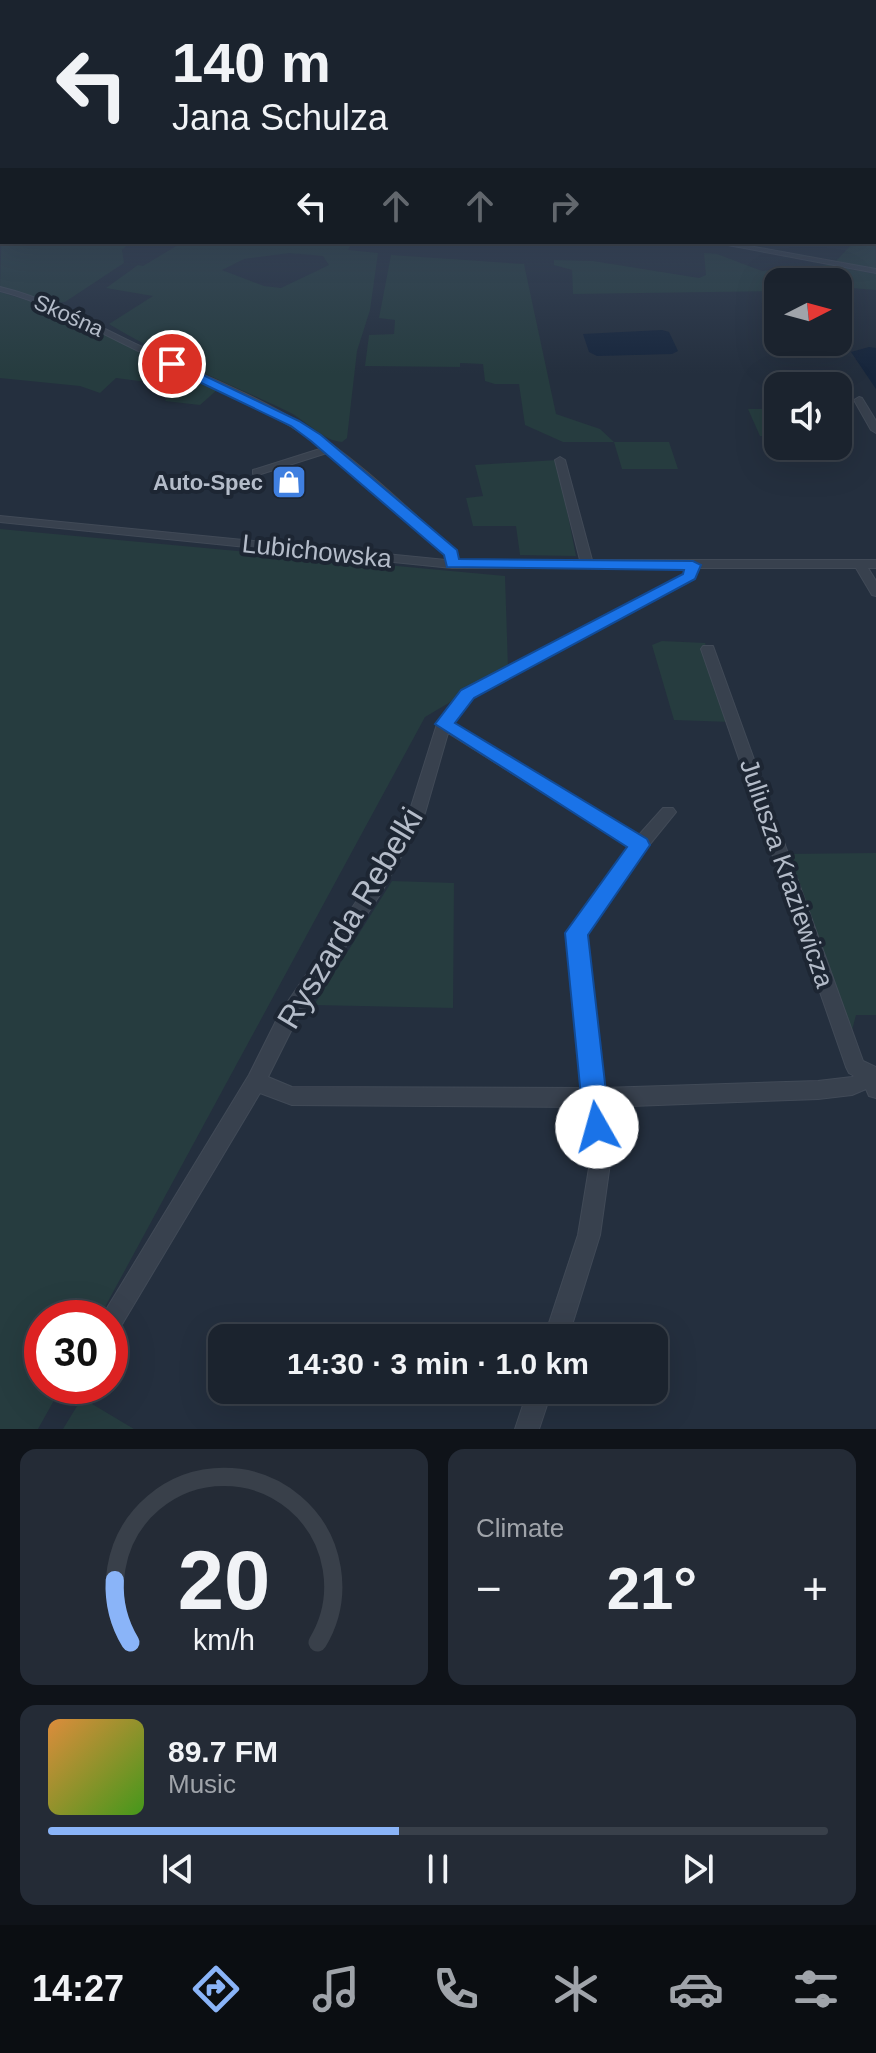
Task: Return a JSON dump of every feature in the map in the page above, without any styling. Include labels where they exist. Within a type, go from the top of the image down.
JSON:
[{"type":"street","points":[[726,244],[876,271]]},
{"type":"street","name":"Skośna","points":[[0,289],[82,317],[124,341],[295,424],[330,449],[451,553],[452,564]]},
{"type":"street","points":[[859,400],[876,430]]},
{"type":"street","points":[[344,462],[350,457],[352,447]]},
{"type":"street","points":[[257,472],[330,449]]},
{"type":"street","points":[[560,460],[587,565]]},
{"type":"street","name":"Lubichowska","points":[[0,519],[452,564],[876,564]]},
{"type":"street","points":[[860,564],[876,592]]},
{"type":"street","name":"Ryszarda Rebelki","points":[[124,1300],[256,1082],[287,1019],[375,888],[417,813],[444,724],[467,694],[690,576],[693,565]]},
{"type":"street","name":"Juliusza Kraziewicza","points":[[708,649],[856,1067],[875,1080]]},
{"type":"street","points":[[444,724],[640,845]]},
{"type":"street","points":[[560,1324],[589,1235],[601,1156],[576,933],[668,812]]},
{"type":"street","points":[[256,1082],[292,1096],[593,1098],[818,1090],[875,1080]]},
{"type":"street","points":[[527,1429],[535,1404]]},
{"type":"green space","points":[[1,244],[128,244],[122,250],[124,263],[65,302],[55,303],[0,287]]},
{"type":"green space","points":[[180,244],[351,244],[348,250],[378,253],[370,310],[357,351],[347,438],[342,442],[335,441],[289,412],[175,360],[109,324],[153,296],[106,288],[138,265],[143,266]],"holes":[[[289,253],[323,256],[329,265],[281,288],[264,286],[222,270],[244,259]]]},
{"type":"green space","points":[[852,244],[875,244],[876,271],[834,263]]},
{"type":"green space","points":[[704,253],[717,254],[764,271],[764,291],[573,294],[572,270],[554,265],[554,260],[593,261],[699,278],[706,275]]},
{"type":"green space","points":[[391,255],[524,264],[556,414],[600,429],[614,442],[563,442],[525,425],[519,384],[485,381],[483,364],[460,363],[460,367],[365,366],[369,335],[394,334],[395,320],[379,318]]},
{"type":"green space","points":[[829,265],[845,268],[796,268]]},
{"type":"green space","points":[[852,269],[876,274],[876,290],[852,288]]},
{"type":"green space","points":[[0,292],[52,308],[217,390],[200,405],[165,401],[177,386],[116,378],[100,393],[80,386],[0,378]]},
{"type":"green space","points":[[748,409],[764,409],[764,436],[760,436]]},
{"type":"green space","points":[[614,442],[669,442],[678,469],[622,469]]},
{"type":"green space","points":[[557,460],[576,556],[520,555],[516,526],[473,526],[466,498],[483,496],[475,465]]},
{"type":"green space","points":[[0,529],[505,576],[508,668],[425,717],[109,1300],[24,1300],[24,1404],[52,1404],[38,1429],[0,1429]]},
{"type":"green space","points":[[662,641],[705,643],[731,722],[674,720],[652,645]]},
{"type":"green space","points":[[876,853],[876,1015],[856,1015],[850,1038],[785,854]]},
{"type":"green space","points":[[392,881],[454,883],[453,1008],[314,1005]]},
{"type":"green space","points":[[78,1404],[92,1404],[134,1429],[63,1429]]},
{"type":"water","points":[[669,332],[678,351],[672,354],[597,356],[589,352],[583,334]]},
{"type":"water","points":[[876,348],[876,389],[852,353]]},
{"type":"place","name":"Auto-Spec","points":[[289,482]]},
{"type":"route","points":[[172,364],[295,424],[316,438],[451,553],[452,564],[693,565],[690,576],[467,694],[444,724],[640,845],[576,933],[597,1127]]}]
